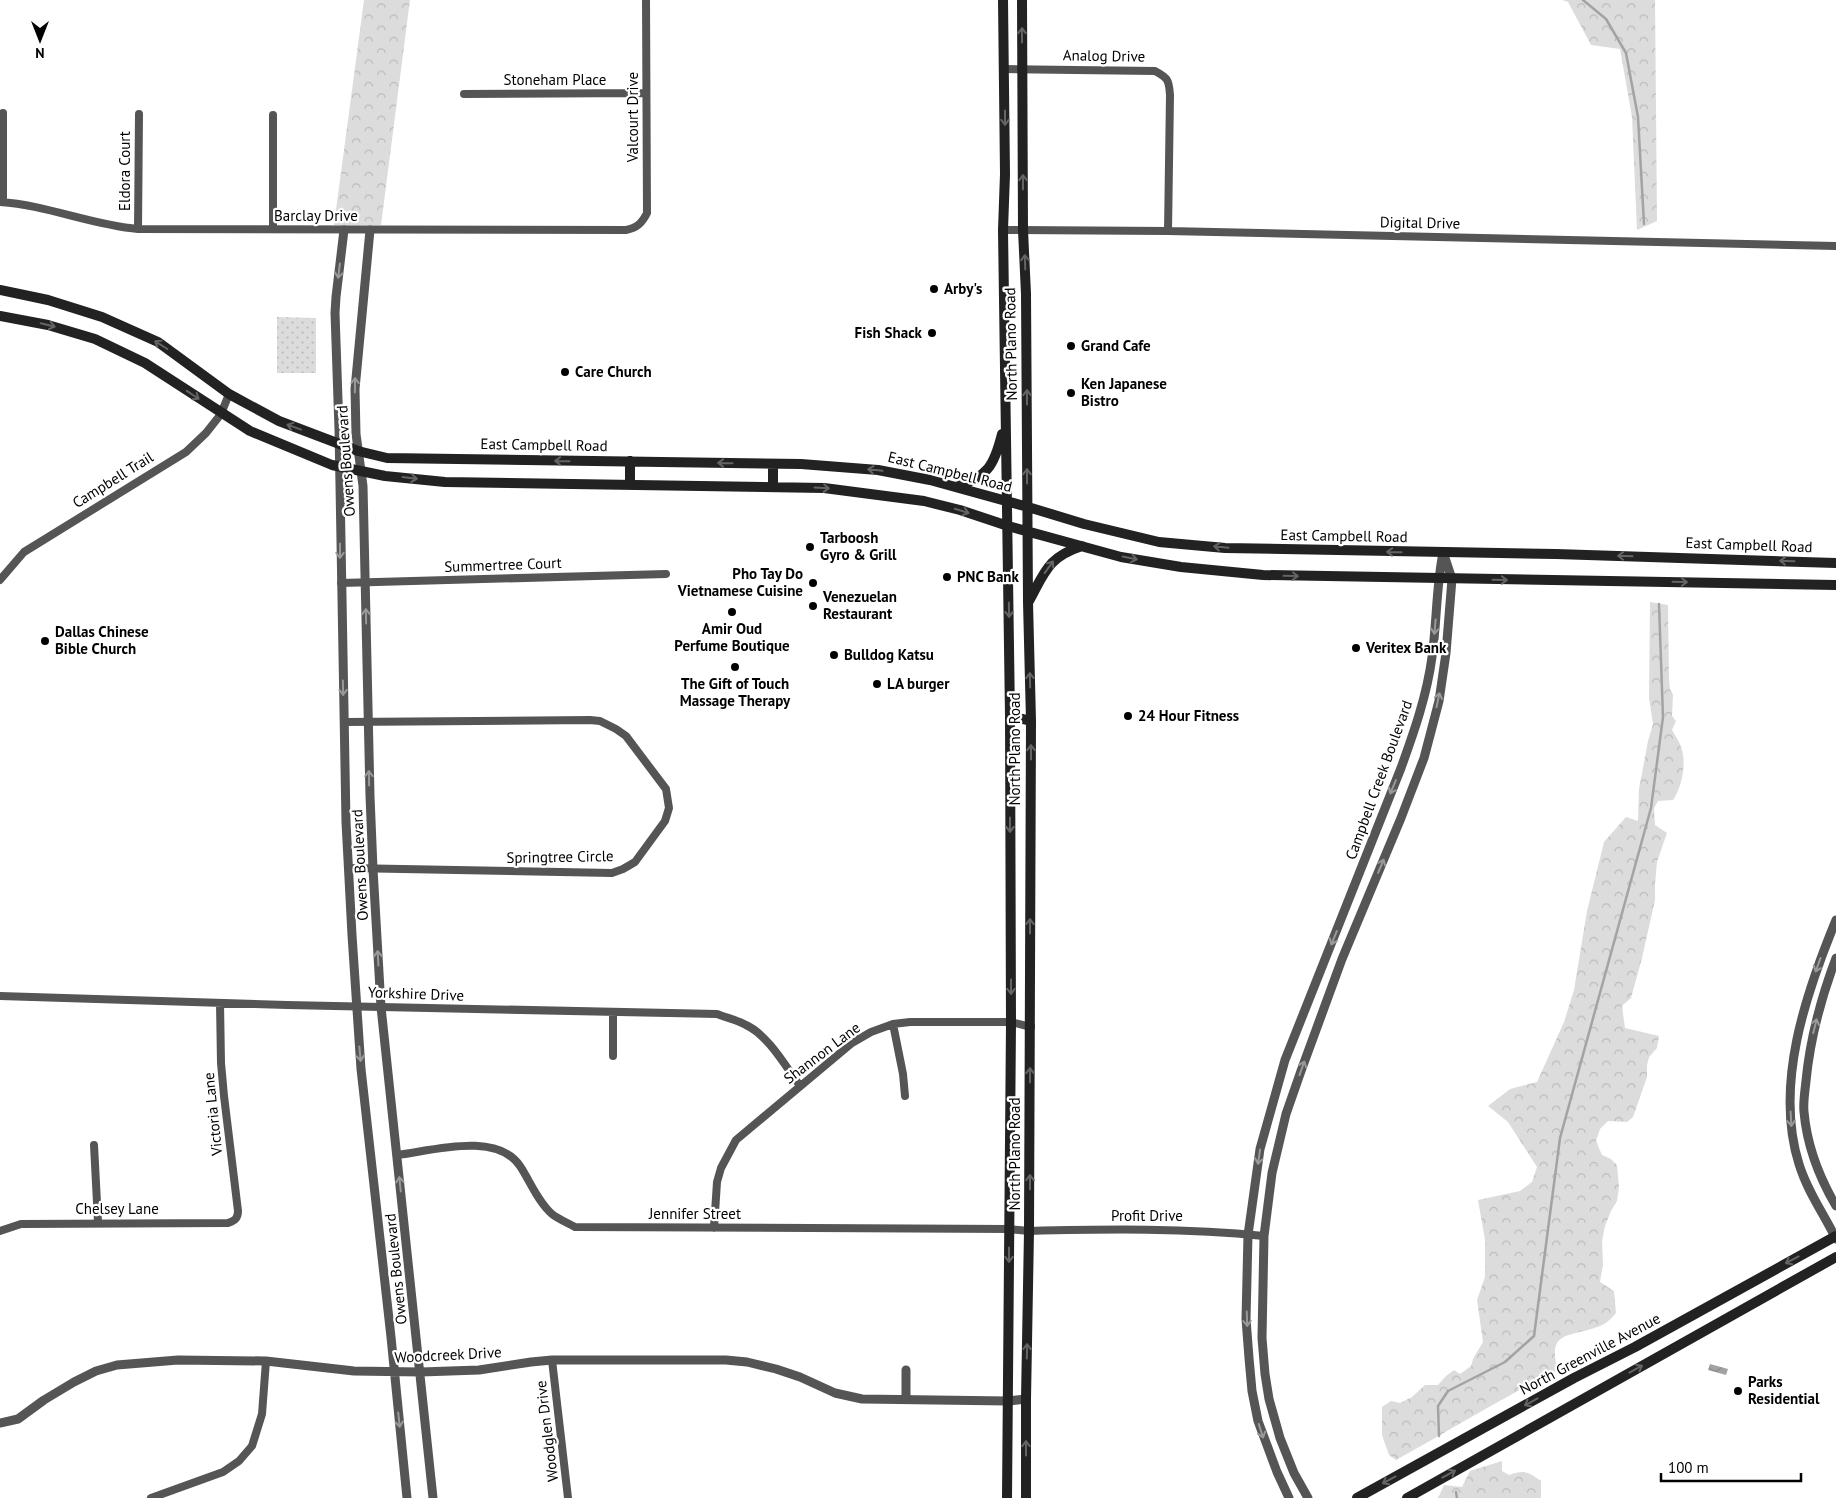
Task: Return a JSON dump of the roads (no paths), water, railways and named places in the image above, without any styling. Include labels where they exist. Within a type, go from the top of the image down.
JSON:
[{"type":"main road","name":"North Plano Road","points":[[1002,0],[1005,174],[1003,230],[1010,716],[1011,1022],[1007,1498]]},
{"type":"main road","name":"North Plano Road","points":[[1022,0],[1023,230],[1026,294],[1028,602],[1031,721],[1026,1498]]},
{"type":"main road","name":"East Campbell Road","points":[[0,290],[22,293],[102,317],[158,342],[229,394],[279,422],[358,451],[387,458],[801,464],[878,470],[956,487],[1084,524],[1159,542],[1225,548],[1556,554],[1836,563]]},
{"type":"main road","points":[[0,316],[48,325],[95,340],[146,364],[250,431],[293,450],[340,467],[362,472],[445,482],[824,488],[924,500],[1008,526],[1151,562],[1263,575],[1836,585]]},
{"type":"main road","points":[[956,487],[973,481],[990,466],[997,456],[1006,421]]},
{"type":"main road","points":[[630,461],[630,485]]},
{"type":"main road","points":[[773,464],[773,487]]},
{"type":"main road","points":[[1028,602],[1047,568],[1056,558],[1082,546]]},
{"type":"main road","points":[[1010,716],[1031,721]]},
{"type":"main road","name":"North Greenville Avenue","points":[[1357,1498],[1574,1378],[1635,1347],[1836,1237]]},
{"type":"main road","points":[[1407,1498],[1836,1257]]},
{"type":"street","name":"Valcourt Drive","points":[[634,228],[642,223],[647,213],[646,0]]},
{"type":"street","name":"Analog Drive","points":[[1004,69],[1155,71],[1164,76],[1170,83],[1168,231]]},
{"type":"street","name":"Stoneham Place","points":[[464,94],[646,93]]},
{"type":"street","points":[[1,202],[3,113]]},
{"type":"street","name":"Eldora Court","points":[[138,114],[138,229]]},
{"type":"street","points":[[273,115],[273,229]]},
{"type":"street","name":"Barclay Drive","points":[[1,202],[55,210],[118,227],[138,229],[626,230],[634,228]]},
{"type":"street","name":"Owens Boulevard","points":[[344,230],[336,297],[348,868],[361,1069],[406,1498]]},
{"type":"street","name":"Owens Boulevard","points":[[370,230],[356,367],[356,434],[362,472],[373,869],[381,1007],[433,1498]]},
{"type":"street","name":"Digital Drive","points":[[1003,230],[1168,231],[1836,246]]},
{"type":"street","name":"Campbell Trail","points":[[0,580],[24,552],[186,452],[221,414],[229,394]]},
{"type":"street","name":"Campbell Creek Boulevard","points":[[1289,1498],[1266,1446],[1258,1421],[1252,1388],[1246,1319],[1248,1235],[1260,1149],[1285,1060],[1348,905],[1410,741],[1425,694],[1432,656],[1438,579],[1443,552]]},
{"type":"street","name":"Campbell Creek Boulevard","points":[[1308,1498],[1294,1473],[1268,1400],[1262,1338],[1264,1236],[1272,1173],[1286,1114],[1337,973],[1401,818],[1426,748],[1439,701],[1446,653],[1452,579],[1443,552]]},
{"type":"street","name":"Summertree Court","points":[[341,583],[666,574]]},
{"type":"street","name":"Springtree Circle","points":[[344,722],[600,721],[626,736],[666,789],[669,808],[665,821],[635,862],[624,869],[612,873],[348,868]]},
{"type":"street","points":[[1410,741],[1426,748]]},
{"type":"street","points":[[1348,905],[1362,911]]},
{"type":"street","points":[[1836,920],[1808,995],[1792,1070],[1790,1122],[1795,1150],[1804,1178],[1836,1237]]},
{"type":"street","points":[[1836,958],[1825,988],[1814,1031],[1808,1066],[1804,1110],[1806,1132],[1811,1151],[1825,1188],[1836,1206]]},
{"type":"street","name":"Yorkshire Drive","points":[[0,996],[452,1010],[717,1014],[747,1025],[767,1042],[800,1086]]},
{"type":"street","name":"Victoria Lane","points":[[220,1003],[222,1079],[238,1211],[238,1216],[234,1221]]},
{"type":"street","points":[[613,1012],[613,1056]]},
{"type":"street","name":"Shannon Lane","points":[[714,1228],[717,1182],[721,1168],[736,1140],[852,1043],[871,1032],[893,1024],[910,1022],[1011,1022],[1030,1027]]},
{"type":"street","points":[[893,1024],[903,1074],[905,1096]]},
{"type":"street","points":[[1271,1110],[1286,1114]]},
{"type":"street","points":[[94,1145],[98,1222]]},
{"type":"street","name":"Jennifer Street","points":[[397,1155],[466,1146],[487,1146],[505,1152],[518,1163],[542,1202],[552,1214],[575,1227],[1009,1229],[1029,1231]]},
{"type":"street","name":"Chelsey Lane","points":[[0,1231],[21,1224],[98,1222],[228,1223],[234,1221]]},
{"type":"street","name":"Profit Drive","points":[[1029,1231],[1169,1229],[1264,1236]]},
{"type":"street","name":"Woodcreek Drive","points":[[0,1423],[18,1419],[44,1400],[96,1371],[117,1365],[178,1360],[266,1361],[327,1369],[421,1372],[495,1369],[552,1360],[726,1360],[747,1362],[800,1377],[835,1393],[862,1398],[1008,1401],[1026,1398]]},
{"type":"street","name":"Woodglen Drive","points":[[552,1360],[568,1498]]},
{"type":"street","points":[[151,1498],[223,1472],[240,1461],[252,1446],[262,1414],[266,1361]]},
{"type":"street","points":[[906,1370],[906,1398]]},
{"type":"street","points":[[1252,1388],[1267,1386]]},
{"type":"water","points":[[1710,1364],[1728,1369],[1726,1375],[1708,1370]]},
{"type":"waterway","points":[[1583,0],[1606,19],[1626,53],[1638,117],[1644,224]]},
{"type":"waterway","points":[[1439,1436],[1438,1406],[1448,1391],[1505,1362],[1534,1336],[1560,1138],[1651,808],[1663,717],[1659,604]]},
{"type":"waterway","points":[[1456,1492],[1457,1498]]},
{"type":"place","name":"Arby's","points":[[934,289]]},
{"type":"place","name":"Fish Shack","points":[[932,333]]},
{"type":"place","name":"Grand Cafe","points":[[1071,346]]},
{"type":"place","name":"Care Church","points":[[565,372]]},
{"type":"place","name":"Ken Japanese Bistro","points":[[1071,393]]},
{"type":"place","name":"Tarboosh Gyro & Grill","points":[[810,547]]},
{"type":"place","name":"PNC Bank","points":[[947,577]]},
{"type":"place","name":"Pho Tay Do Vietnamese Cuisine","points":[[813,583]]},
{"type":"place","name":"Venezuelan Restaurant","points":[[813,606]]},
{"type":"place","name":"Amir Oud Perfume Boutique","points":[[732,612]]},
{"type":"place","name":"Dallas Chinese Bible Church","points":[[45,641]]},
{"type":"place","name":"Veritex Bank","points":[[1356,648]]},
{"type":"place","name":"Bulldog Katsu","points":[[834,655]]},
{"type":"place","name":"The Gift of Touch Massage Therapy","points":[[735,667]]},
{"type":"place","name":"LA burger","points":[[877,684]]},
{"type":"place","name":"24 Hour Fitness","points":[[1128,716]]},
{"type":"place","name":"Parks Residential","points":[[1738,1391]]}]
